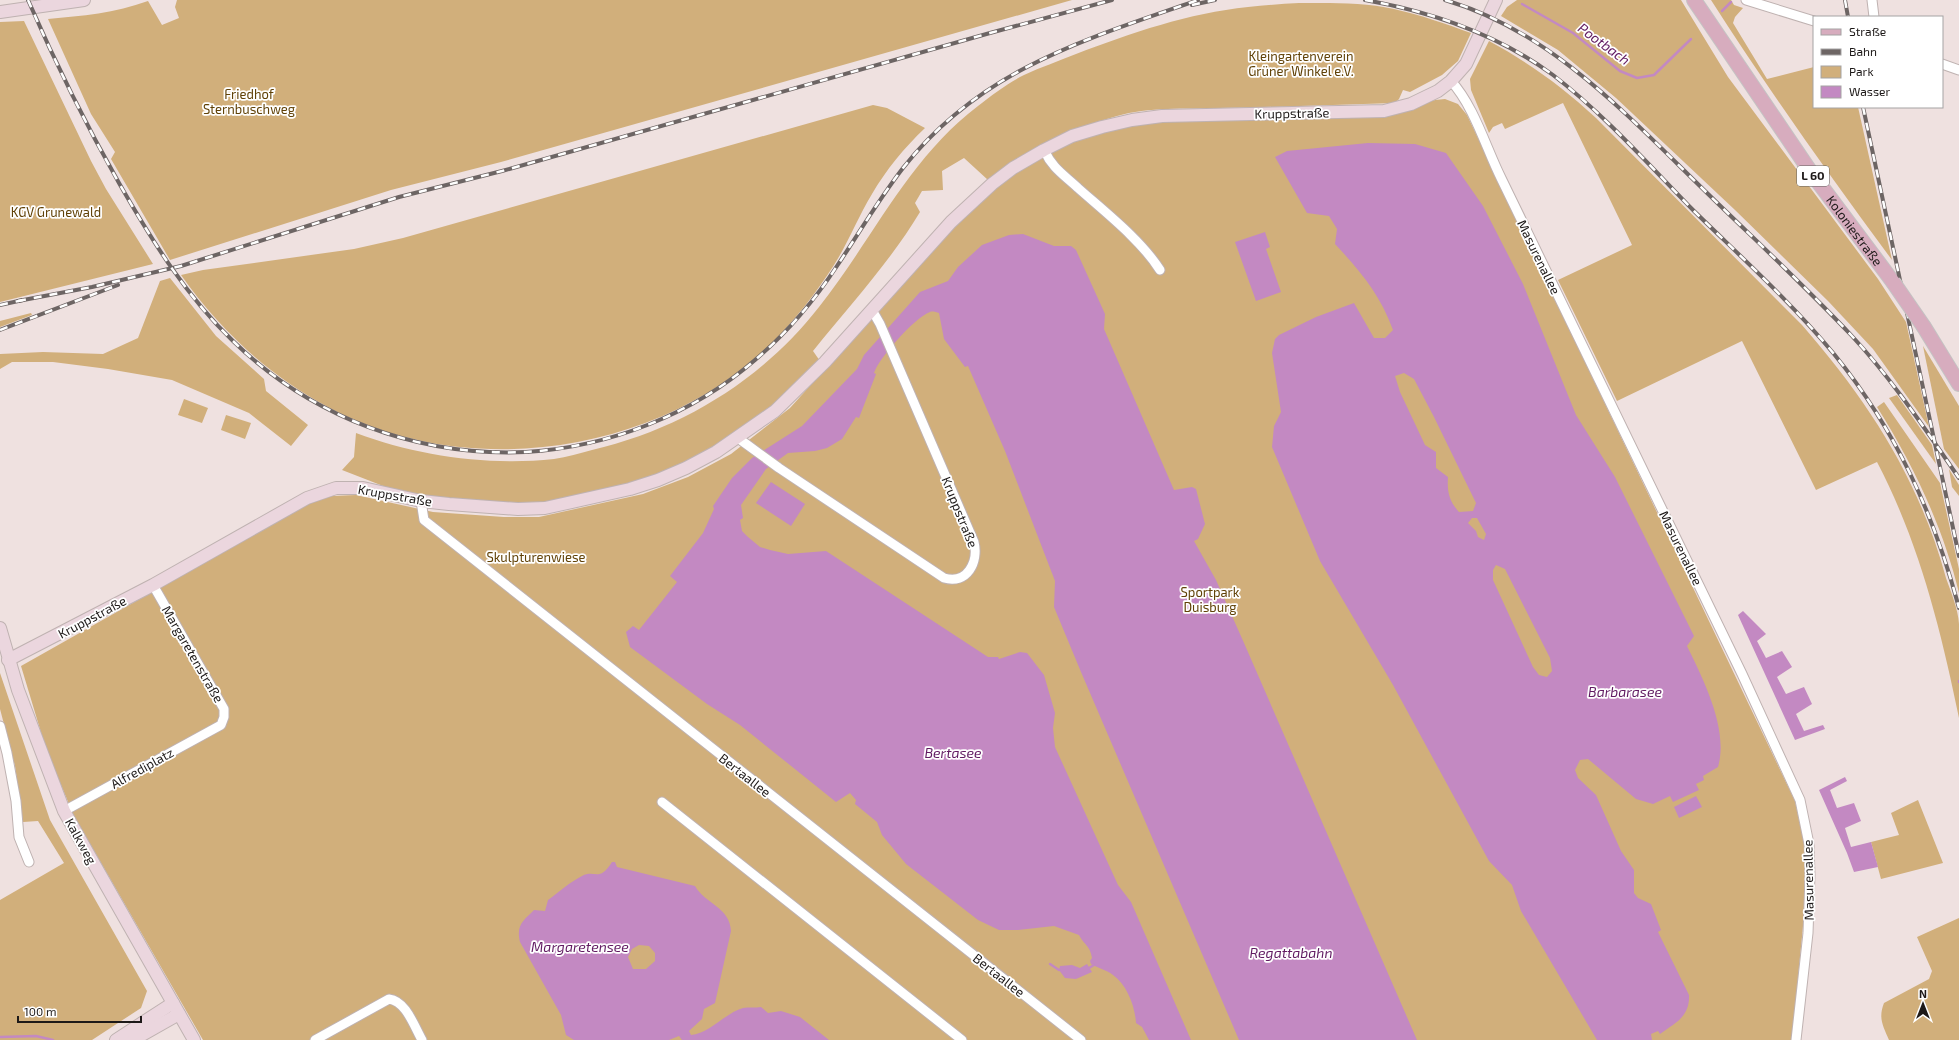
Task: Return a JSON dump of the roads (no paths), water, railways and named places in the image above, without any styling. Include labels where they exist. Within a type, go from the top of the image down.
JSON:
[{"type":"main road","name":"Koloniestraße","points":[[1694,0],[1810,171],[1893,282],[1959,384]]},
{"type":"street","points":[[0,12],[84,0]]},
{"type":"street","points":[[1746,0],[1813,21]]},
{"type":"street","points":[[1872,0],[1874,16]]},
{"type":"street","name":"Kruppstraße","points":[[8,660],[153,584],[307,498],[329,490],[346,487],[363,488],[421,501],[518,509],[545,508],[630,489],[658,480],[686,468],[738,438],[775,412],[799,389],[951,222],[981,194],[1013,168],[1044,150],[1072,136],[1102,127],[1132,120],[1154,117],[1384,111],[1411,104],[1438,91],[1451,81],[1466,64],[1497,2]]},
{"type":"street","points":[[1943,64],[1959,70]]},
{"type":"street","name":"Masurenallee","points":[[1451,81],[1460,91],[1469,107],[1504,185],[1742,674],[1800,800],[1809,844],[1810,875],[1808,933],[1796,1040]]},
{"type":"street","points":[[1044,150],[1052,166],[1111,217],[1152,258],[1160,270]]},
{"type":"street","name":"Kruppstraße","points":[[738,438],[775,465],[944,578],[950,580],[958,578],[971,569],[976,556],[974,542],[882,328],[872,310]]},
{"type":"street","name":"Bertaallee","points":[[421,501],[424,520],[1081,1040]]},
{"type":"street","name":"Margaretenstraße","points":[[153,584],[224,709],[224,717],[220,725]]},
{"type":"street","name":"Kalkweg","points":[[0,628],[8,660],[42,758],[64,811],[194,1040]]},
{"type":"street","name":"Alfrediplatz","points":[[64,811],[220,725]]},
{"type":"street","points":[[0,726],[16,801],[19,837],[29,862]]},
{"type":"street","points":[[662,802],[962,1040]]},
{"type":"street","points":[[315,1040],[389,999],[395,1000],[404,1008],[422,1040]]},
{"type":"street","points":[[116,1040],[173,1003]]},
{"type":"street","points":[[133,1040],[179,1014]]},
{"type":"water","name":"Barbarasee","points":[[1368,143],[1415,144],[1446,153],[1483,206],[1523,284],[1576,415],[1615,477],[1694,636],[1687,646],[1713,705],[1720,737],[1718,767],[1703,776],[1704,780],[1696,784],[1699,790],[1673,802],[1670,796],[1653,804],[1636,799],[1588,759],[1580,760],[1575,770],[1578,778],[1596,795],[1621,851],[1634,870],[1634,893],[1638,898],[1651,904],[1661,930],[1658,932],[1689,995],[1687,1009],[1680,1019],[1660,1034],[1658,1031],[1651,1034],[1652,1040],[1597,1040],[1521,911],[1512,885],[1489,861],[1393,685],[1320,561],[1272,447],[1274,426],[1281,412],[1272,353],[1275,339],[1279,335],[1316,317],[1354,303],[1374,338],[1385,338],[1393,330],[1376,294],[1353,264],[1335,244],[1337,229],[1329,216],[1307,213],[1275,157],[1287,151]],"holes":[[[1404,373],[1414,379],[1434,417],[1476,503],[1473,511],[1459,512],[1453,504],[1448,492],[1448,477],[1436,468],[1436,452],[1425,445],[1400,392],[1395,376]],[[1472,518],[1477,518],[1486,534],[1484,540],[1478,537],[1476,531],[1468,523]],[[1496,565],[1505,569],[1550,658],[1552,671],[1547,677],[1539,675],[1533,667],[1493,580],[1493,570]]]},
{"type":"water","points":[[1265,232],[1270,247],[1266,249],[1281,292],[1256,301],[1235,242]]},
{"type":"water","points":[[1023,234],[1054,246],[1071,246],[1076,250],[1105,314],[1104,329],[1174,490],[1192,487],[1196,489],[1205,524],[1198,539],[1194,541],[1216,580],[1417,1040],[1239,1040],[1054,607],[1055,581],[1005,451],[968,366],[965,367],[944,339],[939,313],[931,312],[915,322],[898,339],[883,358],[874,373],[876,374],[859,418],[856,417],[842,439],[827,448],[815,451],[788,453],[766,469],[741,505],[743,518],[740,520],[742,531],[760,547],[770,550],[788,554],[826,551],[988,657],[998,657],[999,659],[1020,652],[1027,653],[1044,675],[1055,713],[1053,728],[1055,747],[1118,885],[1131,902],[1191,1040],[1149,1040],[1142,1027],[1136,1023],[1132,1003],[1122,984],[1111,973],[1091,964],[1090,961],[1092,958],[1090,950],[1079,935],[1054,926],[1018,930],[999,930],[978,920],[906,864],[882,835],[877,822],[855,804],[856,800],[850,793],[836,802],[740,725],[707,704],[630,647],[626,632],[633,626],[639,630],[677,582],[670,576],[703,533],[714,509],[713,506],[732,478],[752,458],[802,426],[857,369],[864,355],[920,292],[948,281],[958,267],[982,245],[1009,235]]},
{"type":"water","points":[[771,482],[805,504],[791,526],[756,503]]},
{"type":"water","points":[[1743,611],[1766,634],[1757,641],[1766,658],[1782,651],[1792,667],[1777,677],[1786,694],[1804,687],[1812,704],[1796,714],[1804,731],[1823,725],[1825,729],[1795,740],[1738,615]]},
{"type":"water","points":[[1845,777],[1847,781],[1830,790],[1837,808],[1854,803],[1861,821],[1845,828],[1851,847],[1871,842],[1878,867],[1854,872],[1819,790]]},
{"type":"water","points":[[1696,796],[1702,807],[1679,818],[1674,807]]},
{"type":"water","name":"Margaretensee","points":[[612,862],[615,862],[617,867],[695,886],[699,892],[722,911],[730,923],[731,931],[715,1003],[704,1009],[702,1019],[689,1031],[691,1035],[704,1031],[730,1014],[743,1008],[761,1007],[768,1013],[781,1011],[800,1017],[829,1040],[682,1040],[679,1036],[669,1040],[574,1040],[566,1035],[561,1015],[520,942],[520,927],[524,920],[534,910],[545,911],[548,900],[573,881],[586,874],[600,874],[608,868]],"holes":[[[639,945],[649,946],[655,953],[655,961],[646,969],[633,969],[628,957],[632,949]]]},
{"type":"water","points":[[1087,964],[1092,972],[1076,979],[1065,978],[1059,970],[1060,966],[1072,965],[1080,968]]},
{"type":"waterway","name":"Pootbach","points":[[1722,11],[1731,2]]},
{"type":"waterway","name":"Pootbach","points":[[1522,4],[1573,33],[1620,71],[1637,78],[1654,75],[1691,39]]},
{"type":"waterway","points":[[1050,964],[1059,970]]},
{"type":"waterway","points":[[1089,968],[1094,965]]},
{"type":"waterway","points":[[0,1037],[36,1036],[53,1040]]},
{"type":"railway","points":[[28,0],[82,115],[144,225],[170,266],[185,286],[216,324],[233,341],[264,368],[296,391],[331,411],[368,427],[406,439],[445,447],[485,452],[526,452],[557,449],[588,443],[648,425],[677,412],[704,397],[730,380],[767,350],[799,316],[828,279],[877,204],[903,168],[933,134],[966,106],[1001,82],[1037,62],[1115,29],[1198,0]]},
{"type":"railway","points":[[18,301],[92,287],[181,266],[399,197],[502,171],[1112,0]]},
{"type":"railway","points":[[1192,5],[1215,0]]},
{"type":"railway","points":[[1365,0],[1440,18],[1487,36],[1532,60],[1572,90],[1590,106],[1694,211],[1784,298],[1834,354],[1856,383],[1894,443],[1925,506],[1938,539],[1959,608]]},
{"type":"railway","points":[[1445,0],[1483,14],[1519,32],[1553,54],[1585,78],[1616,105],[1797,280],[1851,335],[1894,387],[1959,478]]},
{"type":"railway","points":[[1845,0],[1848,16]]},
{"type":"railway","points":[[1863,108],[1959,556]]},
{"type":"railway","points":[[0,330],[118,285]]},
{"type":"railway","points":[[0,305],[23,300]]},
{"type":"park label","name":"Kleingartenverein Grüner Winkel e.V.","points":[[1301,64]]},
{"type":"park label","name":"Friedhof Sternbuschweg","points":[[249,102]]},
{"type":"park label","name":"KGV Grunewald","points":[[56,212]]},
{"type":"park label","name":"Skulpturenwiese","points":[[536,557]]},
{"type":"park label","name":"Sportpark Duisburg","points":[[1210,600]]},
{"type":"water label","name":"Bertasee","points":[[953,753]]},
{"type":"water label","name":"Regattabahn","points":[[1291,953]]}]
